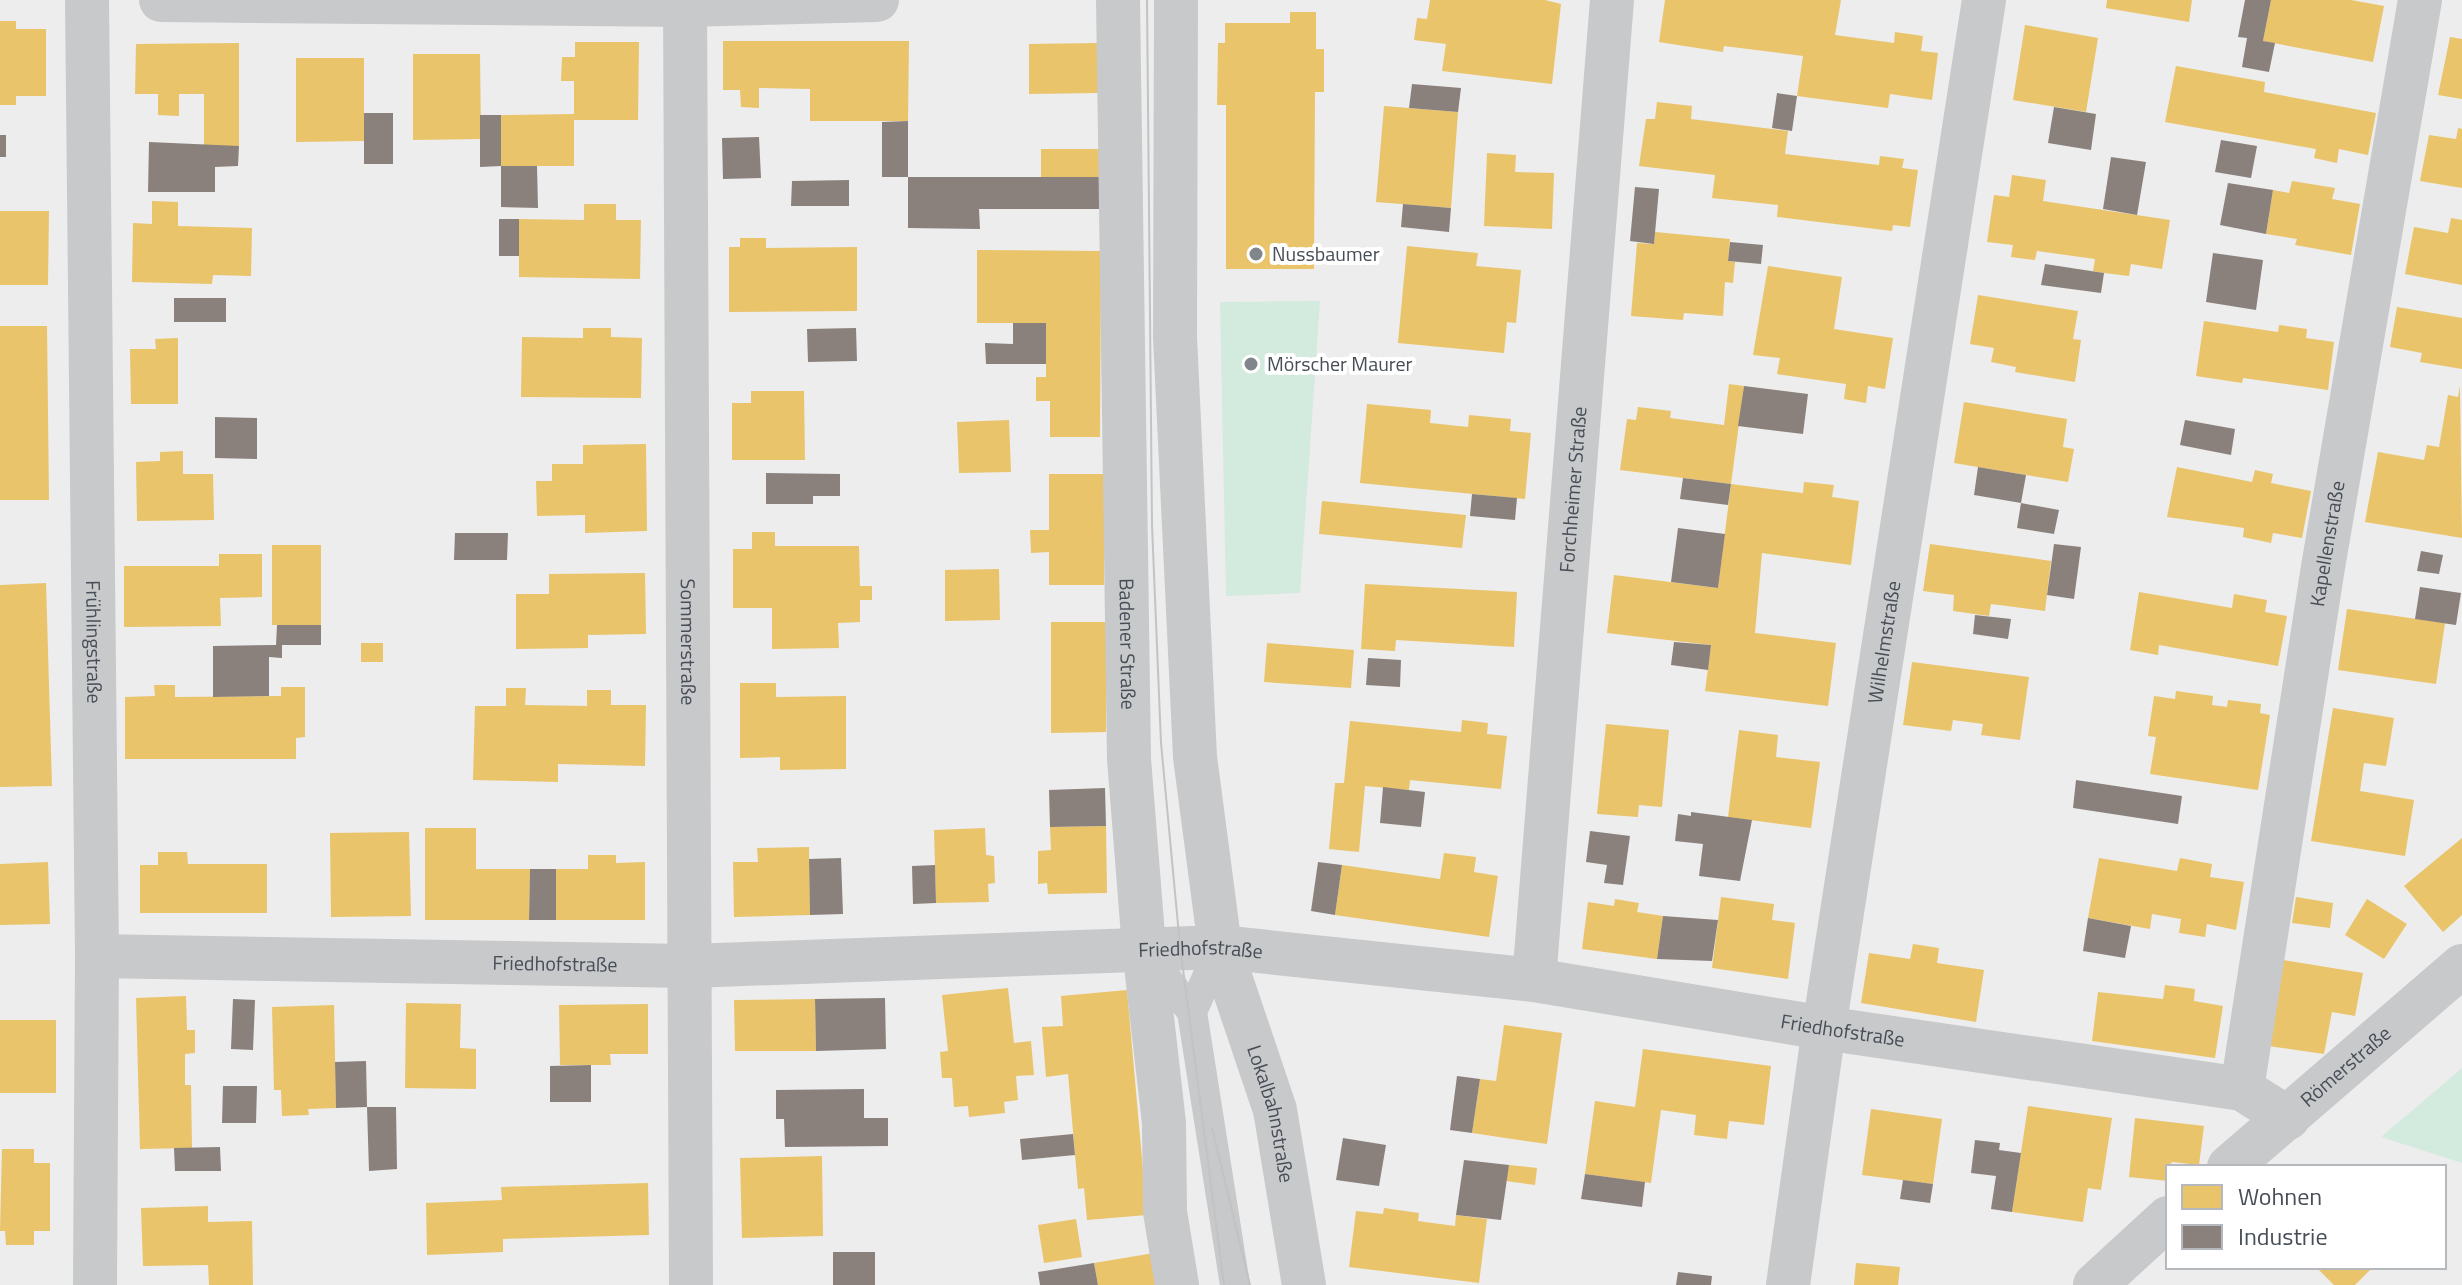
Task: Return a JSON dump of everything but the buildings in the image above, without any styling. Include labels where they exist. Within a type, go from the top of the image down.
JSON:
[{"type":"street","name":"Frühlingstraße","points":[[87,0],[97,956],[95,1285]]},
{"type":"street","points":[[161,0],[685,3],[877,0]]},
{"type":"street","name":"Badener Straße","points":[[1118,0],[1129,759],[1144,948],[1164,1123],[1165,1212],[1177,1285]]},
{"type":"street","points":[[1176,0],[1175,337],[1187,642],[1195,757],[1220,947]]},
{"type":"street","name":"Forchheimer Straße","points":[[1534,980],[1612,0]]},
{"type":"street","name":"Wilhelmstraße","points":[[1788,1285],[1824,1028],[1984,0]]},
{"type":"street","name":"Kapellenstraße","points":[[2242,1089],[2323,567],[2420,0]]},
{"type":"street","name":"Sommerstraße","points":[[685,3],[691,1285]]},
{"type":"street","name":"Friedhofstraße","points":[[97,956],[690,966],[1220,947],[1534,980],[1824,1028],[2242,1089],[2288,1118]]},
{"type":"street","name":"Lokalbahnstraße","points":[[1220,947],[1275,1110],[1304,1285]]},
{"type":"street","name":"Römerstraße","points":[[2231,1165],[2462,966]]},
{"type":"street","points":[[2095,1285],[2166,1220]]},
{"type":"lane","points":[[1192,1012],[1220,947]]},
{"type":"lane","points":[[1144,948],[1192,1012],[1235,1285]]},
{"type":"green space","points":[[1320,301],[1300,593],[1226,596],[1220,302]]},
{"type":"green space","points":[[2462,1068],[2462,1163],[2381,1137]]},
{"type":"tram line","points":[[1147,0],[1152,525],[1161,743],[1180,946],[1224,1285]]},
{"type":"tram line","points":[[1212,1128],[1250,1285]]},
{"type":"place","name":"Nussbaumer","points":[[1256,254]]},
{"type":"place","name":"Mörscher Maurer","points":[[1251,364]]}]
